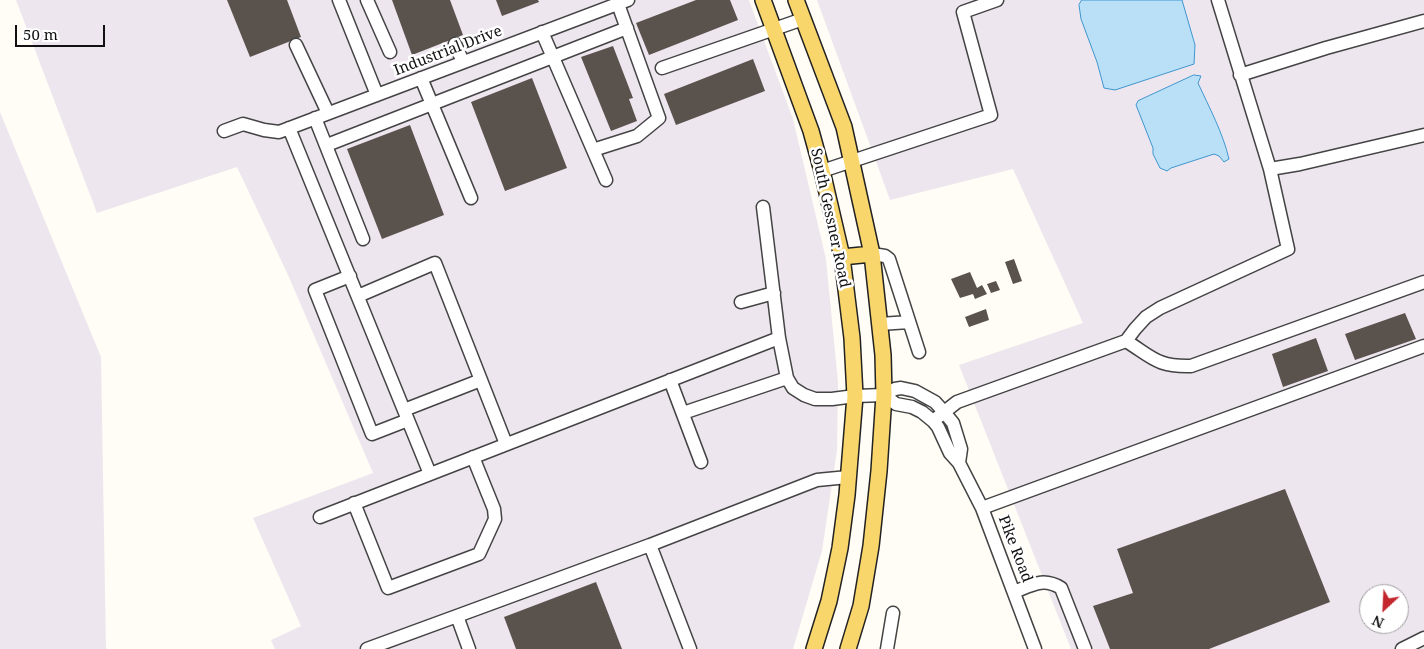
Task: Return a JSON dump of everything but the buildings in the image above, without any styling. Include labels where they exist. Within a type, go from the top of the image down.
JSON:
[{"type":"main road","name":"South Gessner Road","points":[[763,0],[811,130],[822,171],[842,257],[852,338],[855,396],[840,548],[829,601],[814,649]]},
{"type":"main road","name":"South Gessner Road","points":[[796,0],[844,127],[872,254],[883,355],[884,394],[879,471],[871,546],[861,606],[848,649]]},
{"type":"main road","points":[[842,257],[872,254]]},
{"type":"street","points":[[340,0],[377,95]]},
{"type":"street","points":[[367,0],[390,52]]},
{"type":"street","points":[[822,171],[991,115],[963,12],[996,0]]},
{"type":"street","points":[[933,421],[957,402],[1126,341],[1146,317],[1160,308],[1288,249],[1270,169],[1218,0]]},
{"type":"street","points":[[593,150],[637,136],[659,118],[627,28],[623,2]]},
{"type":"street","name":"Industrial Drive","points":[[284,130],[623,2]]},
{"type":"street","points":[[662,68],[803,19]]},
{"type":"street","points":[[1240,75],[1326,48],[1424,21]]},
{"type":"street","points":[[327,146],[627,28]]},
{"type":"street","points":[[542,32],[606,180]]},
{"type":"street","points":[[454,44],[463,62]]},
{"type":"street","points":[[296,45],[328,113]]},
{"type":"street","points":[[421,78],[471,198]]},
{"type":"street","points":[[315,118],[363,239]]},
{"type":"street","points":[[224,131],[243,124],[264,130],[284,130],[350,276],[430,474]]},
{"type":"street","points":[[1270,169],[1300,164],[1424,135]]},
{"type":"street","points":[[683,413],[787,378],[779,338],[763,207]]},
{"type":"street","points":[[872,254],[885,256],[889,259],[919,352]]},
{"type":"street","points":[[358,296],[434,264],[506,444]]},
{"type":"street","points":[[350,276],[316,290],[372,434],[406,415],[481,380]]},
{"type":"street","points":[[1126,341],[1152,359],[1165,365],[1191,366],[1424,282]]},
{"type":"street","points":[[741,302],[774,293]]},
{"type":"street","points":[[880,324],[909,322]]},
{"type":"street","points":[[320,517],[779,338]]},
{"type":"street","points":[[982,508],[1424,346]]},
{"type":"street","name":"Pike Road","points":[[787,378],[793,388],[804,395],[815,398],[832,399],[884,394],[901,388],[915,391],[935,402],[953,423],[961,449],[959,463]]},
{"type":"street","points":[[670,380],[702,462]]},
{"type":"street","name":"Pike Road","points":[[884,394],[896,404],[912,407],[922,412],[938,427],[950,453],[959,463],[982,508],[1035,649]]},
{"type":"street","points":[[354,504],[388,588],[479,554],[495,519],[494,509],[473,457]]},
{"type":"street","points":[[368,649],[650,545],[817,480],[848,477]]},
{"type":"street","points":[[650,545],[690,649]]},
{"type":"street","points":[[1014,592],[1047,581],[1061,588],[1084,649]]},
{"type":"street","points":[[887,649],[893,613]]},
{"type":"street","points":[[457,616],[469,649]]},
{"type":"street","points":[[1402,649],[1424,638]]},
{"type":"shaded area","points":[[16,0],[749,0],[793,119],[826,259],[838,382],[837,450],[822,551],[793,649],[275,649],[271,640],[301,626],[253,518],[373,473],[288,275],[237,167],[97,213]]},
{"type":"shaded area","points":[[817,0],[1424,0],[1424,649],[1071,649],[959,365],[1083,323],[1013,169],[890,200]]},
{"type":"shaded area","points":[[0,112],[101,357],[106,649],[0,649]]},
{"type":"water","points":[[1082,0],[1182,0],[1195,45],[1194,64],[1115,90],[1104,88],[1097,62],[1081,19],[1079,5]]},
{"type":"water","points":[[1194,75],[1201,76],[1198,83],[1219,130],[1229,159],[1224,162],[1219,156],[1214,154],[1167,171],[1160,168],[1153,154],[1153,148],[1136,105],[1138,101]]}]
